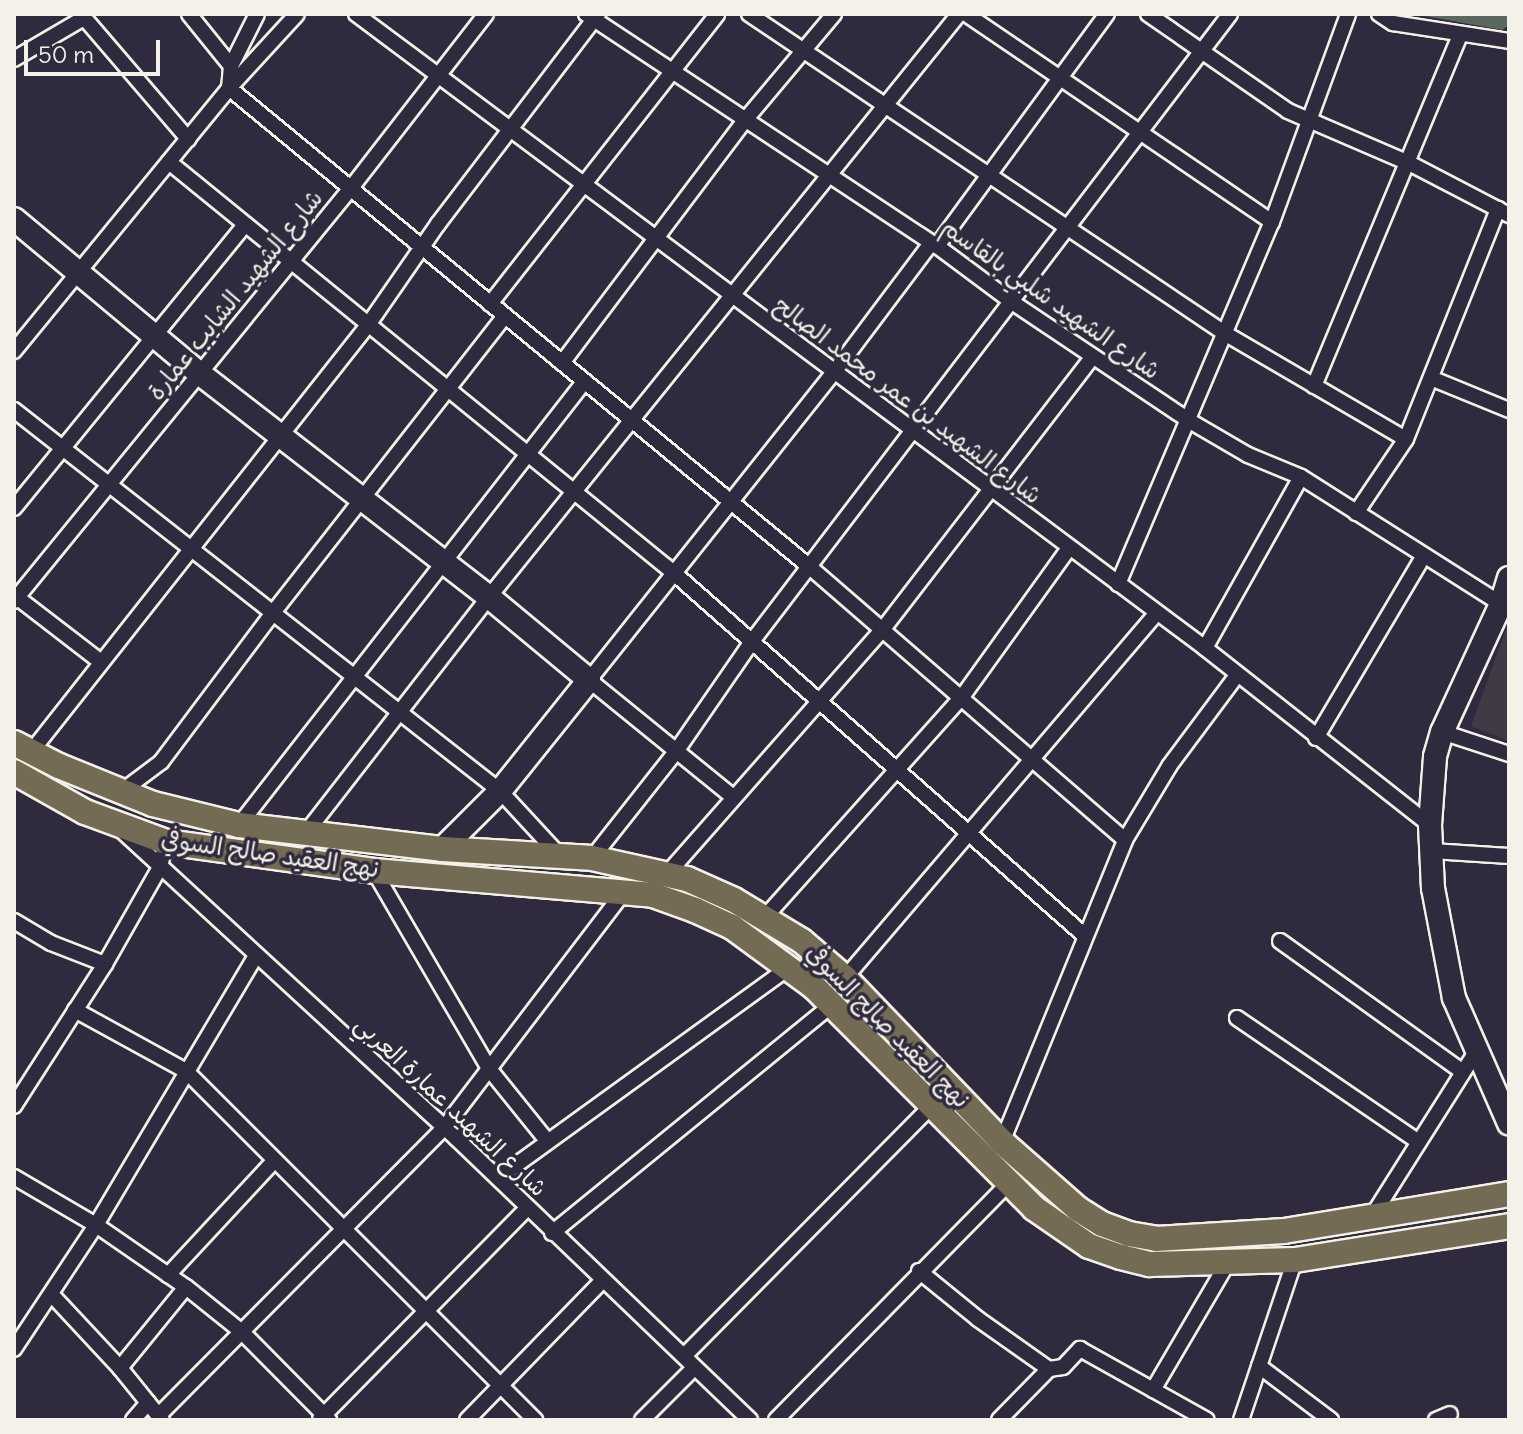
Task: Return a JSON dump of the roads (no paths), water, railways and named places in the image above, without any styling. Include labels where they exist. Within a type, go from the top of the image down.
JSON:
[{"type":"main road","name":"نهج العقيد صالح السوفي","points":[[22,748],[153,804],[239,825],[442,849],[592,858],[667,874],[766,916],[802,941],[845,978],[1002,1142],[1078,1209],[1102,1224],[1129,1234],[1156,1239],[1284,1231],[1509,1194]]},
{"type":"main road","name":"نهج العقيد صالح السوفي","points":[[14,772],[119,827],[166,842],[374,871],[653,895],[719,921],[788,968],[832,1005],[1008,1184],[1034,1208],[1089,1246],[1150,1264],[1295,1260],[1509,1226]]},
{"type":"main road","points":[[119,827],[116,813],[121,792]]},
{"type":"main road","points":[[153,804],[166,842]]},
{"type":"street","points":[[189,14],[231,66]]},
{"type":"street","points":[[229,88],[231,66],[257,14]]},
{"type":"street","points":[[14,351],[229,88],[297,14]]},
{"type":"street","name":"شارع الشهيد بن عمر محمد الصالح","points":[[356,14],[1205,648],[1430,825]]},
{"type":"street","name":"شارع الشهيد الشايب عمارة","points":[[15,598],[351,188],[486,14]]},
{"type":"street","points":[[490,304],[717,14]]},
{"type":"street","points":[[749,14],[1226,334],[1406,439]]},
{"type":"street","points":[[562,363],[746,119],[834,14]]},
{"type":"street","points":[[305,834],[489,597],[959,14]]},
{"type":"street","points":[[966,14],[1272,222]]},
{"type":"street","points":[[442,849],[500,791],[589,680],[990,176],[1107,14]]},
{"type":"street","points":[[1148,14],[1288,111],[1312,118],[1409,163],[1503,212],[1406,439],[1356,513]]},
{"type":"street","points":[[592,858],[675,753],[753,640],[811,568],[1230,14]]},
{"type":"street","points":[[1118,584],[1272,222],[1348,14]]},
{"type":"street","points":[[1379,14],[1393,23],[1509,41]]},
{"type":"street","points":[[14,59],[83,16],[188,139]]},
{"type":"street","points":[[22,748],[101,662],[368,325],[423,250],[438,224],[593,16]]},
{"type":"street","name":"شارع الشهيد شلبي بالقاسم","points":[[593,16],[1188,420],[1248,455],[1301,477],[1501,604]]},
{"type":"street","points":[[1314,386],[1460,35]]},
{"type":"street","points":[[229,88],[811,568],[1125,840]]},
{"type":"street","points":[[169,162],[447,392],[674,573],[820,698],[1085,936]]},
{"type":"street","points":[[14,219],[199,373],[489,597],[675,753],[733,797]]},
{"type":"street","points":[[14,508],[157,337],[244,226]]},
{"type":"street","points":[[121,792],[161,762],[272,614],[505,316]]},
{"type":"street","points":[[667,874],[883,629],[1093,356]]},
{"type":"street","points":[[1433,379],[1509,410]]},
{"type":"street","points":[[239,825],[584,382]]},
{"type":"street","points":[[14,410],[500,791],[560,856]]},
{"type":"street","points":[[1205,648],[1301,477]]},
{"type":"street","points":[[766,916],[962,697],[1069,548]]},
{"type":"street","points":[[1316,738],[1423,557]]},
{"type":"street","points":[[1509,578],[1501,604],[1442,732],[1435,757],[1430,825],[1433,888],[1454,998],[1476,1052],[1504,1102],[1509,1123]]},
{"type":"street","points":[[15,598],[101,662]]},
{"type":"street","points":[[845,978],[1157,613]]},
{"type":"street","points":[[1002,1142],[1125,840],[1170,765],[1237,675]]},
{"type":"street","points":[[1442,732],[1509,754]]},
{"type":"street","name":"شارع الشهيد عمارة العربي","points":[[119,827],[498,1178],[750,1420]]},
{"type":"street","points":[[14,1106],[105,964],[160,867],[166,842]]},
{"type":"street","points":[[1432,851],[1509,856]]},
{"type":"street","points":[[374,871],[490,1070],[548,1142]]},
{"type":"street","points":[[52,1295],[120,1368],[160,1418],[444,1128],[624,892]]},
{"type":"street","points":[[14,921],[51,943],[105,964]]},
{"type":"street","points":[[1280,941],[1463,1072]]},
{"type":"street","points":[[14,1349],[96,1225],[256,955]]},
{"type":"street","points":[[498,1178],[788,968]]},
{"type":"street","points":[[552,1233],[832,1005]]},
{"type":"street","points":[[75,1010],[186,1071],[273,1162],[535,1420]]},
{"type":"street","points":[[1237,1018],[1419,1142]]},
{"type":"street","points":[[1371,1218],[1476,1052]]},
{"type":"street","points":[[642,1420],[689,1362],[931,1106]]},
{"type":"street","points":[[168,1275],[273,1162]]},
{"type":"street","points":[[14,1177],[96,1225],[186,1287],[242,1332],[324,1418],[527,1208]]},
{"type":"street","points":[[776,1420],[919,1271],[1008,1184]]},
{"type":"street","points":[[1244,1419],[1295,1260]]},
{"type":"street","points":[[1153,1390],[1228,1262]]},
{"type":"street","points":[[919,1271],[978,1319],[1049,1369]]},
{"type":"street","points":[[467,1420],[603,1280]]},
{"type":"street","points":[[120,1368],[186,1287]]},
{"type":"street","points":[[999,1420],[1049,1369],[1063,1367],[1080,1349],[1207,1420]]},
{"type":"street","points":[[1259,1366],[1331,1420]]},
{"type":"street","points":[[133,1420],[148,1403]]}]
